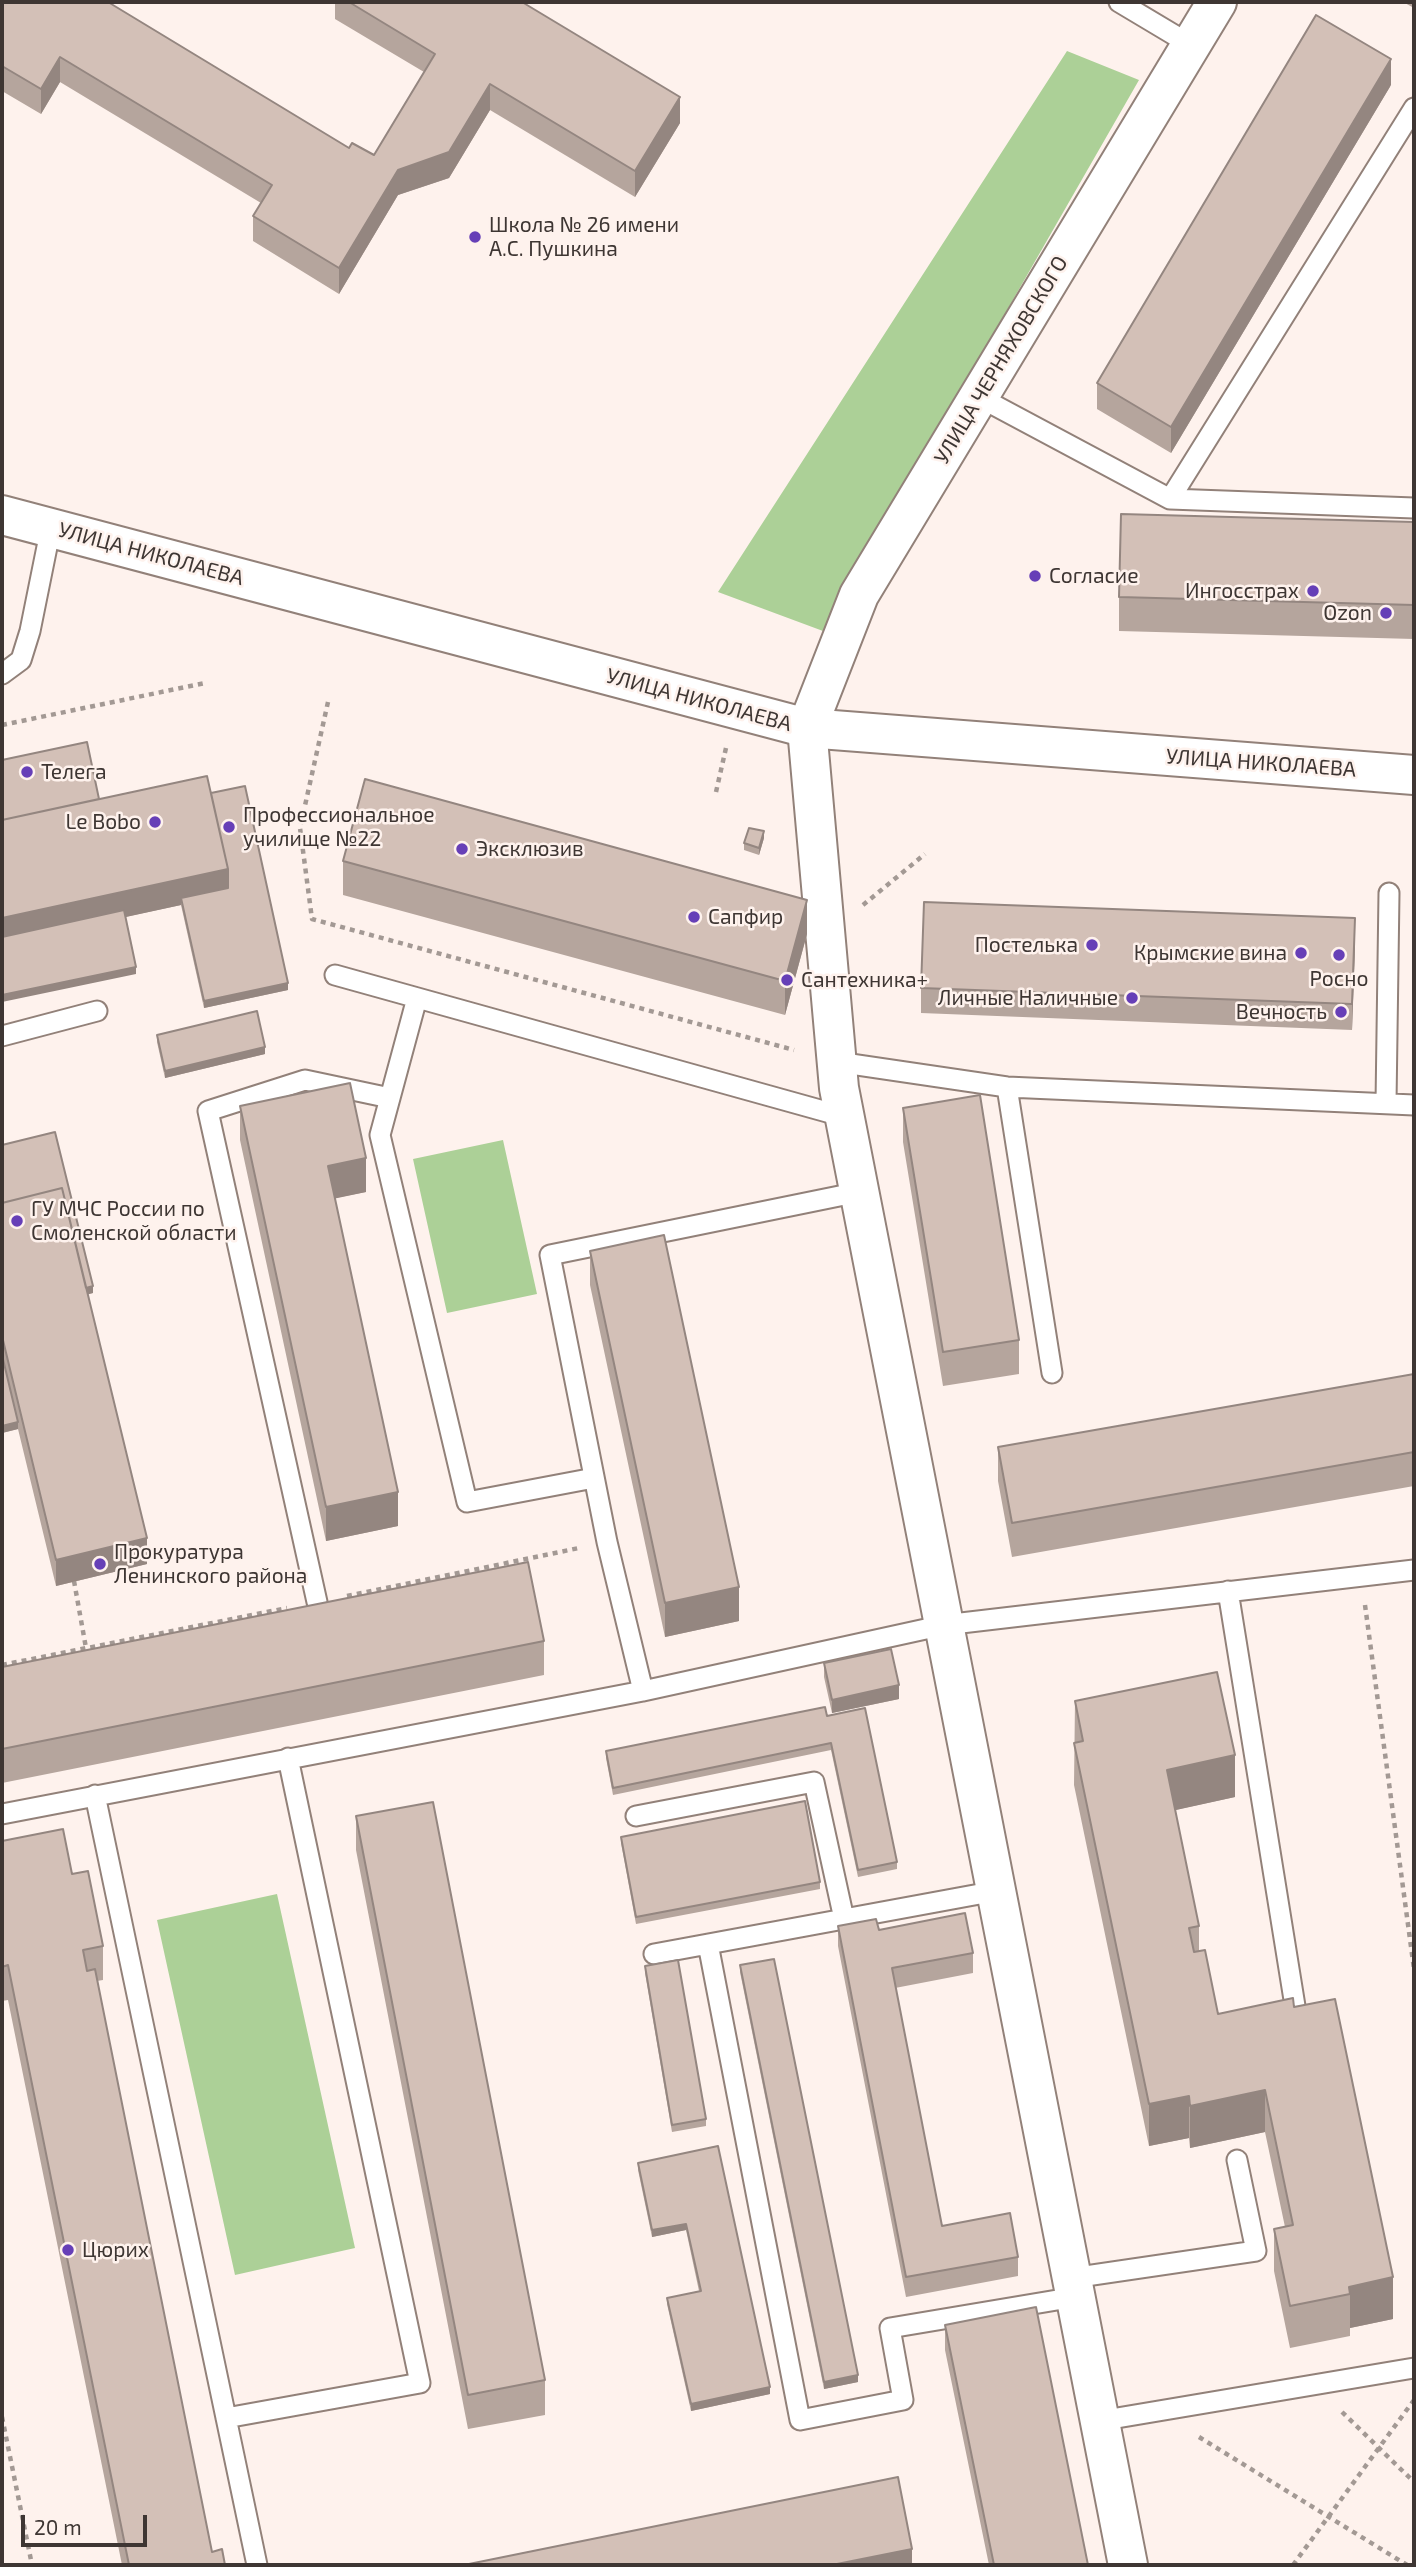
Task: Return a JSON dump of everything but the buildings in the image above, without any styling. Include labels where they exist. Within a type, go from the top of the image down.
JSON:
[{"type":"street","name":"УЛИЦА ЧЕРНЯХОВСКОГО","points":[[807,728],[859,596],[1217,2]]},
{"type":"street","name":"УЛИЦА НИКОЛАЕВА","points":[[2,515],[734,711],[807,728],[1414,775]]},
{"type":"street","points":[[807,728],[837,1062],[845,1117],[1128,2565]]},
{"type":"lane","points":[[1119,2],[1191,45]]},
{"type":"lane","points":[[1170,499],[1414,108]]},
{"type":"lane","points":[[979,397],[1170,499],[1414,508]]},
{"type":"lane","points":[[2,674],[20,660],[30,631],[51,527]]},
{"type":"lane","points":[[1386,1103],[1389,893]]},
{"type":"lane","points":[[335,975],[845,1117]]},
{"type":"lane","points":[[417,998],[380,1135],[467,1502],[594,1478]]},
{"type":"lane","points":[[2,1036],[97,1011]]},
{"type":"lane","points":[[837,1062],[1007,1087],[1414,1105]]},
{"type":"lane","points":[[317,1602],[208,1111],[305,1080],[390,1098]]},
{"type":"lane","points":[[1007,1087],[1052,1373]]},
{"type":"lane","points":[[643,1691],[594,1478],[550,1255],[859,1192]]},
{"type":"lane","points":[[2,1814],[643,1691],[944,1625],[1414,1570]]},
{"type":"lane","points":[[1228,1591],[1295,2006]]},
{"type":"lane","points":[[226,2418],[421,2384],[288,1759]]},
{"type":"lane","points":[[636,1815],[814,1782],[844,1919]]},
{"type":"lane","points":[[95,1795],[257,2565]]},
{"type":"lane","points":[[654,1954],[996,1891]]},
{"type":"lane","points":[[708,1944],[800,2420],[903,2400],[890,2328],[1073,2287],[1256,2251],[1237,2160]]},
{"type":"lane","points":[[1100,2421],[1414,2368]]},
{"type":"path","points":[[2,725],[205,683]]},
{"type":"path","points":[[328,702],[300,828],[312,919],[837,1062]]},
{"type":"path","points":[[826,935],[925,854]]},
{"type":"path","points":[[1361,1576],[1414,1969]]},
{"type":"path","points":[[74,1581],[86,1648]]},
{"type":"path","points":[[1313,2385],[1414,2482]]},
{"type":"path","points":[[1293,2565],[1414,2400]]},
{"type":"path","points":[[1157,2411],[1407,2565]]},
{"type":"path","points":[[2,2417],[32,2565]]},
{"type":"green space","points":[[1067,51],[1139,80],[823,631],[718,592]]},
{"type":"green space","points":[[503,1140],[537,1294],[447,1313],[413,1159]]},
{"type":"green space","points":[[277,1894],[355,2248],[235,2275],[157,1920]]},
{"type":"place","name":"Школа № 26 имени А.С. Пушкина","points":[[475,237]]},
{"type":"place","name":"Согласие","points":[[1035,576]]},
{"type":"place","name":"Ингосстрах","points":[[1313,591]]},
{"type":"place","name":"Ozon","points":[[1386,613]]},
{"type":"place","name":"Телега","points":[[27,772]]},
{"type":"place","name":"Le Bobo","points":[[155,822]]},
{"type":"place","name":"Профессиональное училище №22","points":[[229,827]]},
{"type":"place","name":"Эксклюзив","points":[[462,849]]},
{"type":"place","name":"Сапфир","points":[[694,917]]},
{"type":"place","name":"Постелька","points":[[1092,945]]},
{"type":"place","name":"Крымские вина","points":[[1301,953]]},
{"type":"place","name":"Росно","points":[[1339,955]]},
{"type":"place","name":"Сантехника+","points":[[787,980]]},
{"type":"place","name":"Личные Наличные","points":[[1132,998]]},
{"type":"place","name":"Вечность","points":[[1341,1012]]},
{"type":"place","name":"ГУ МЧС России по Смоленской области","points":[[17,1221]]},
{"type":"place","name":"Прокуратура Ленинского района","points":[[100,1564]]},
{"type":"place","name":"Цюрих","points":[[68,2250]]}]
